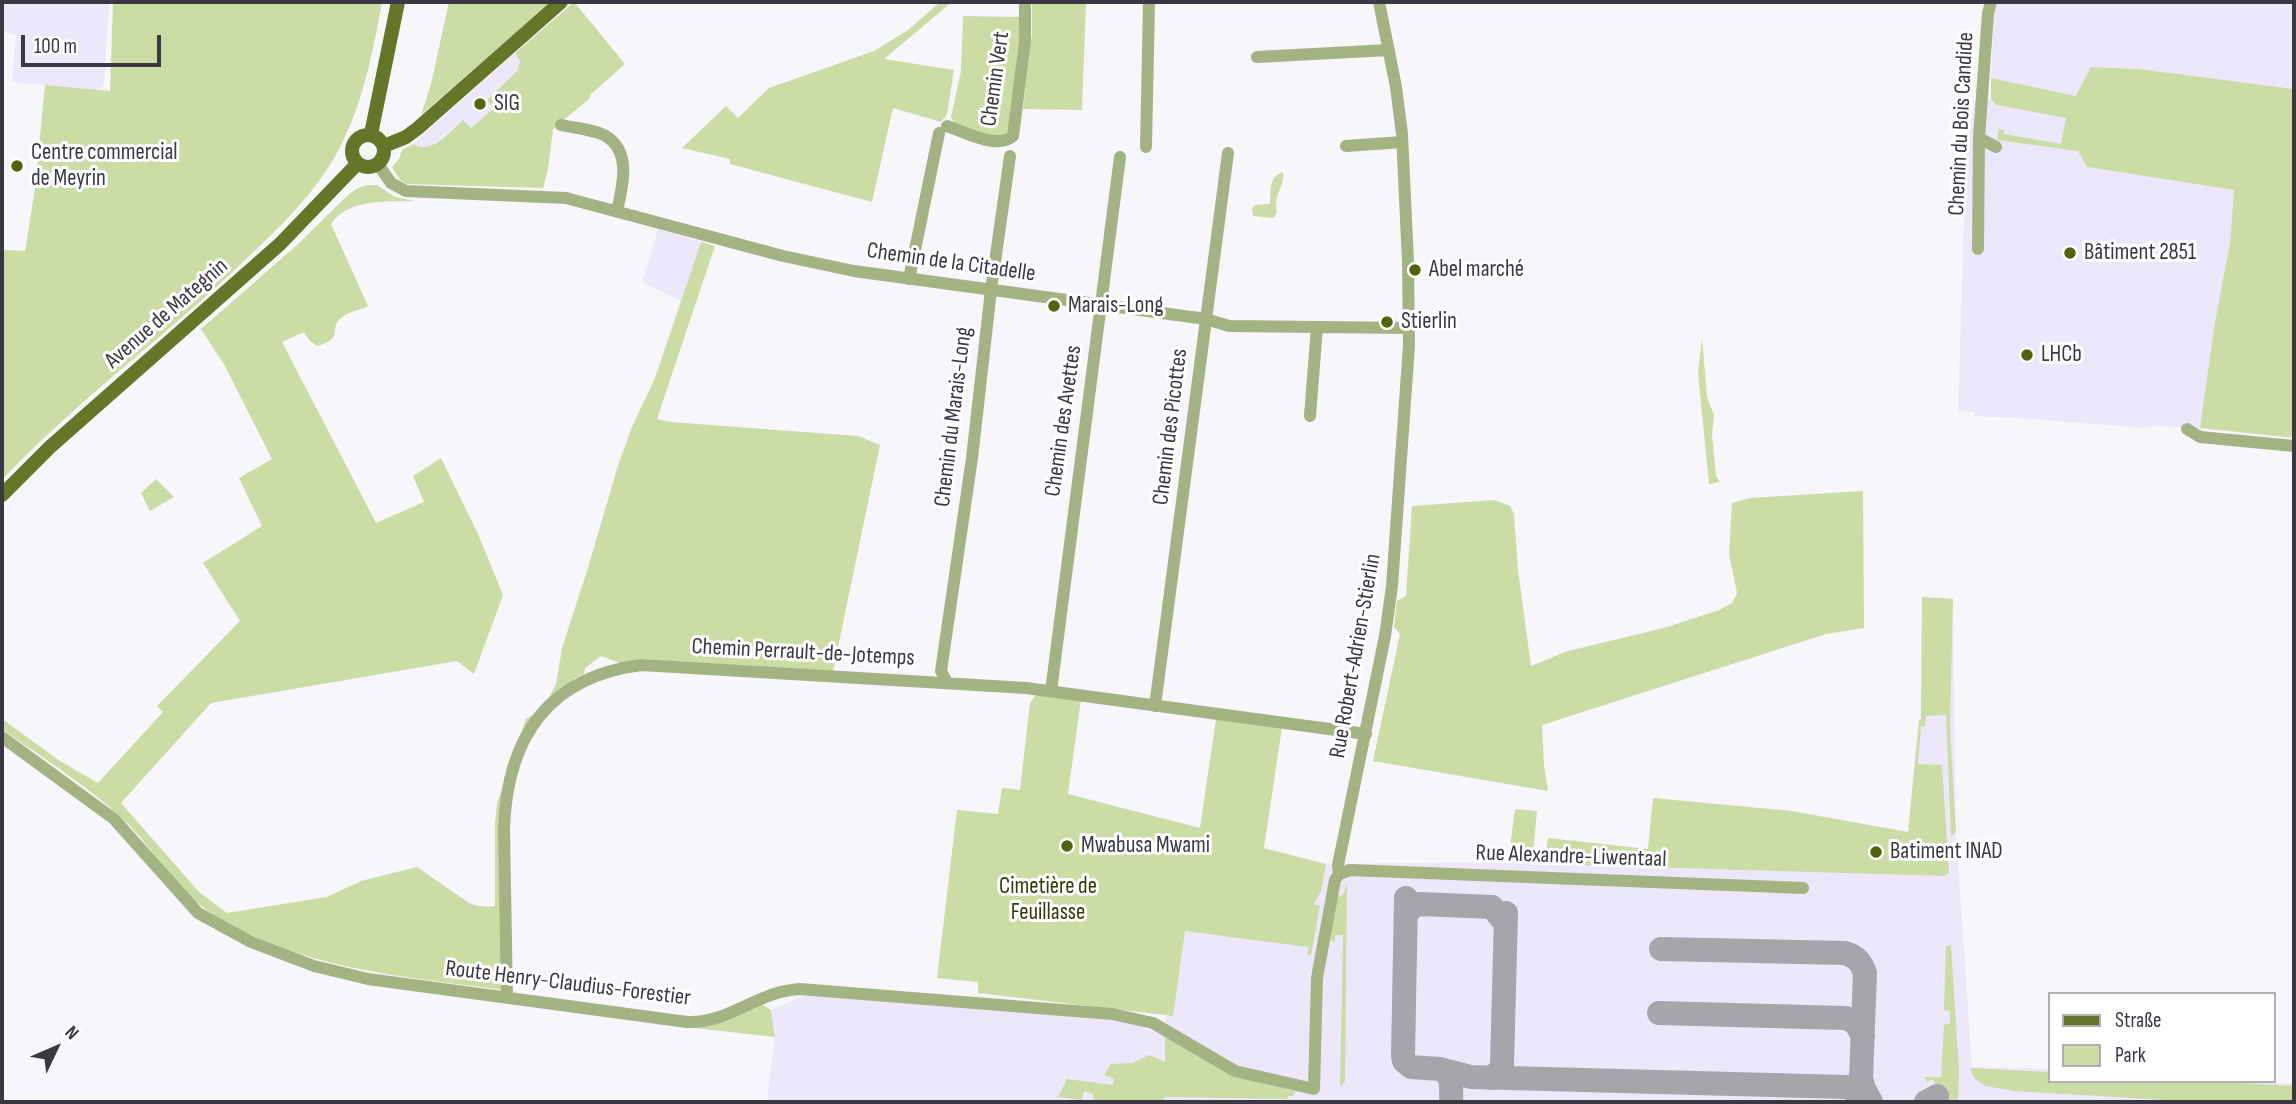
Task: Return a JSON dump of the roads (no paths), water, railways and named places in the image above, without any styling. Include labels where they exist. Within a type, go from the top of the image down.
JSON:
[{"type":"main road","points":[[371,134],[398,2]]},
{"type":"main road","points":[[384,146],[411,134],[561,2]]},
{"type":"main road","points":[[371,134],[380,139],[384,146],[383,158],[378,164],[368,167],[357,164],[352,155],[352,145],[358,137],[371,134]]},
{"type":"main road","name":"Avenue de Mategnin","points":[[2,495],[50,447],[280,244],[357,164]]},
{"type":"street","name":"Chemin Vert","points":[[909,279],[943,130],[998,142],[1007,141],[1013,136],[1025,42],[1025,2]]},
{"type":"street","points":[[1146,147],[1149,2]]},
{"type":"street","name":"Rue Robert-Adrien-Stierlin","points":[[1314,1089],[1317,978],[1366,734],[1392,586],[1409,328],[1402,142],[1396,87],[1379,2]]},
{"type":"street","name":"Chemin du Bois Candide","points":[[1978,249],[1979,138],[1988,13],[1992,2]]},
{"type":"street","points":[[1257,57],[1389,50]]},
{"type":"street","points":[[561,125],[601,133],[621,151],[623,175],[617,211]]},
{"type":"street","points":[[1979,138],[1996,147]]},
{"type":"street","points":[[1346,146],[1402,142]]},
{"type":"street","name":"Chemin des Picottes","points":[[1155,706],[1228,153]]},
{"type":"street","name":"Chemin du Marais-Long","points":[[947,682],[941,671],[972,458],[991,290],[1010,156]]},
{"type":"street","name":"Chemin des Avettes","points":[[1051,691],[1120,157]]},
{"type":"street","name":"Chemin de la Citadelle","points":[[378,164],[391,183],[405,191],[557,197],[815,264],[909,279],[1206,319],[1229,326],[1409,328]]},
{"type":"street","points":[[1310,416],[1317,327]]},
{"type":"street","points":[[2187,429],[2200,437],[2294,446]]},
{"type":"street","name":"Chemin Perrault-de-Jotemps","points":[[508,998],[505,808],[515,761],[524,738],[545,709],[565,692],[597,674],[641,665],[947,682],[1051,691],[1366,734]]},
{"type":"street","name":"Route Henry-Claudius-Forestier","points":[[2,737],[114,819],[194,909],[235,934],[314,966],[368,979],[698,1023],[719,1018],[763,996],[787,989],[1126,1016],[1153,1023],[1235,1071],[1314,1089]]},
{"type":"street","name":"Rue Alexandre-Liwentaal","points":[[1339,874],[1350,870],[1803,888]]},
{"type":"place","name":"SIG","points":[[480,104]]},
{"type":"place","name":"Centre commercial de Meyrin","points":[[17,166]]},
{"type":"place","name":"Bâtiment 2851","points":[[2070,253]]},
{"type":"place","name":"Abel marché","points":[[1415,270]]},
{"type":"place","name":"Marais-Long","points":[[1054,306]]},
{"type":"place","name":"Stierlin","points":[[1387,322]]},
{"type":"place","name":"LHCb","points":[[2027,355]]},
{"type":"place","name":"Mwabusa Mwami","points":[[1067,846]]},
{"type":"place","name":"Batiment INAD","points":[[1876,852]]},
{"type":"park label","name":"Cimetière de Feuillasse","points":[[1048,900]]}]
